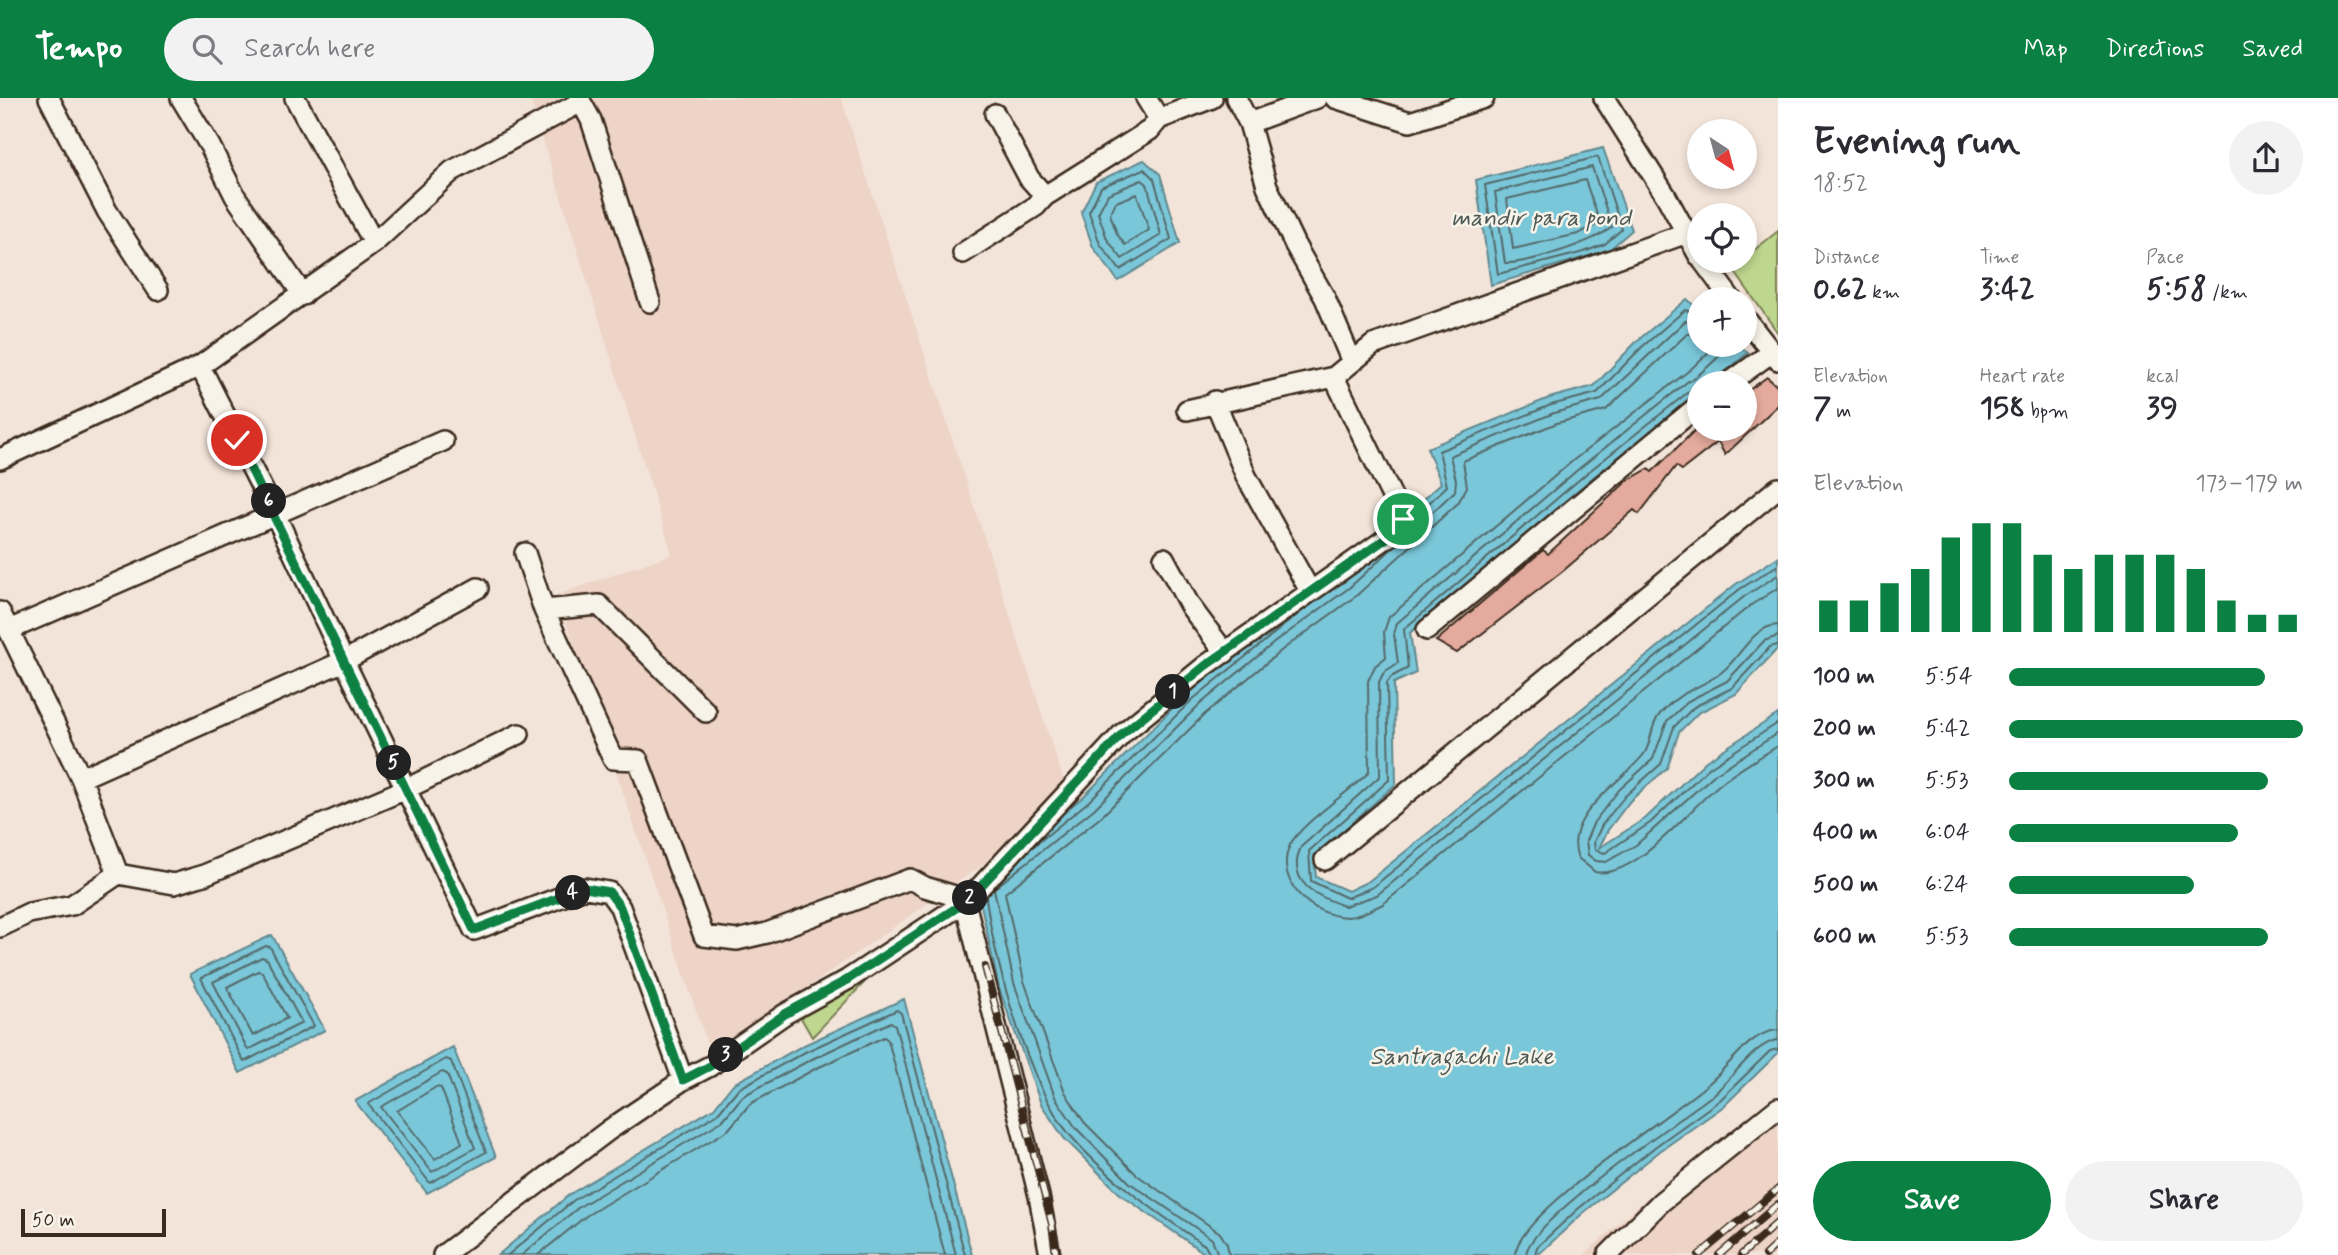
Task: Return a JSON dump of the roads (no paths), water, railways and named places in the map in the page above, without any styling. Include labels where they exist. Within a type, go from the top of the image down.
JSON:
[{"type":"street","points":[[49,98],[107,211],[158,290]]},
{"type":"street","points":[[181,98],[210,146],[235,196],[303,295]]},
{"type":"street","points":[[295,98],[374,243]]},
{"type":"street","points":[[1146,98],[1159,119]]},
{"type":"street","points":[[963,253],[1036,206],[1045,196],[1150,130],[1159,119],[1212,98]]},
{"type":"street","points":[[1236,98],[1249,123],[1267,186],[1295,245],[1325,298],[1352,362]]},
{"type":"street","points":[[1249,123],[1317,98]]},
{"type":"street","points":[[1335,98],[1410,122],[1484,98]]},
{"type":"street","points":[[1187,410],[1215,401],[1334,377],[1373,345],[1686,233],[1604,98]]},
{"type":"street","points":[[0,459],[200,366],[374,243],[452,171],[580,100],[592,120],[650,302]]},
{"type":"street","points":[[995,114],[1029,178],[1045,196]]},
{"type":"street","points":[[1749,371],[1775,356],[1757,333]]},
{"type":"street","points":[[200,366],[275,514],[474,930],[585,888],[609,892],[620,907],[683,1080]]},
{"type":"street","points":[[443,1255],[609,1130],[683,1080],[710,1066],[785,1014],[847,980],[967,901],[1123,733],[1225,653],[1401,528],[1403,519],[1334,377]]},
{"type":"street","points":[[1215,401],[1245,476],[1310,591]]},
{"type":"street","points":[[1427,630],[1687,415]]},
{"type":"street","points":[[9,630],[443,441]]},
{"type":"street","points":[[1325,860],[1778,488]]},
{"type":"street","points":[[525,553],[544,610],[614,760],[638,760],[704,936],[737,940],[766,933],[910,879],[967,901]]},
{"type":"street","points":[[1164,558],[1191,606],[1225,653]]},
{"type":"street","points":[[81,778],[344,661],[478,588]]},
{"type":"street","points":[[544,610],[599,605],[706,712]]},
{"type":"street","points":[[0,612],[81,778],[118,874]]},
{"type":"street","points":[[0,928],[29,913],[72,905],[118,874],[174,884],[204,875],[406,789],[519,734]]},
{"type":"street","points":[[967,901],[1039,1196],[1050,1255]]},
{"type":"street","points":[[1608,1255],[1661,1202],[1778,1108]]},
{"type":"water","name":"mandir para pond","points":[[1603,148],[1632,230],[1609,250],[1491,285],[1476,180]]},
{"type":"water","points":[[1144,160],[1160,174],[1180,243],[1118,281],[1093,247],[1081,213],[1096,182]]},
{"type":"water","name":"Santragachi Lake","points":[[1687,299],[1687,357],[1743,357],[1726,371],[1687,371],[1687,403],[1591,479],[1410,633],[1416,673],[1394,683],[1396,784],[1314,856],[1316,877],[1348,891],[1369,881],[1736,584],[1778,557],[1778,648],[1736,694],[1698,713],[1679,732],[1667,768],[1630,801],[1608,830],[1599,848],[1646,818],[1706,761],[1778,714],[1778,1053],[1724,1106],[1660,1151],[1582,1214],[1538,1255],[1207,1255],[1121,1195],[1064,1138],[1041,1104],[999,988],[976,882],[1083,797],[1187,694],[1266,629],[1339,576],[1441,483],[1427,448],[1549,398],[1594,386],[1637,341]]},
{"type":"water","points":[[272,935],[325,1030],[240,1073],[190,974]]},
{"type":"water","points":[[904,999],[972,1255],[498,1255],[570,1194],[714,1108],[733,1084],[802,1046]]},
{"type":"water","points":[[453,1047],[496,1157],[427,1193],[355,1101]]},
{"type":"railway","points":[[985,967],[1052,1224],[1056,1255]]},
{"type":"railway","points":[[1699,1255],[1778,1189]]},
{"type":"railway","points":[[1719,1255],[1778,1204]]},
{"type":"railway","points":[[1741,1255],[1778,1222]]},
{"type":"railway","points":[[1765,1255],[1778,1243]]}]
